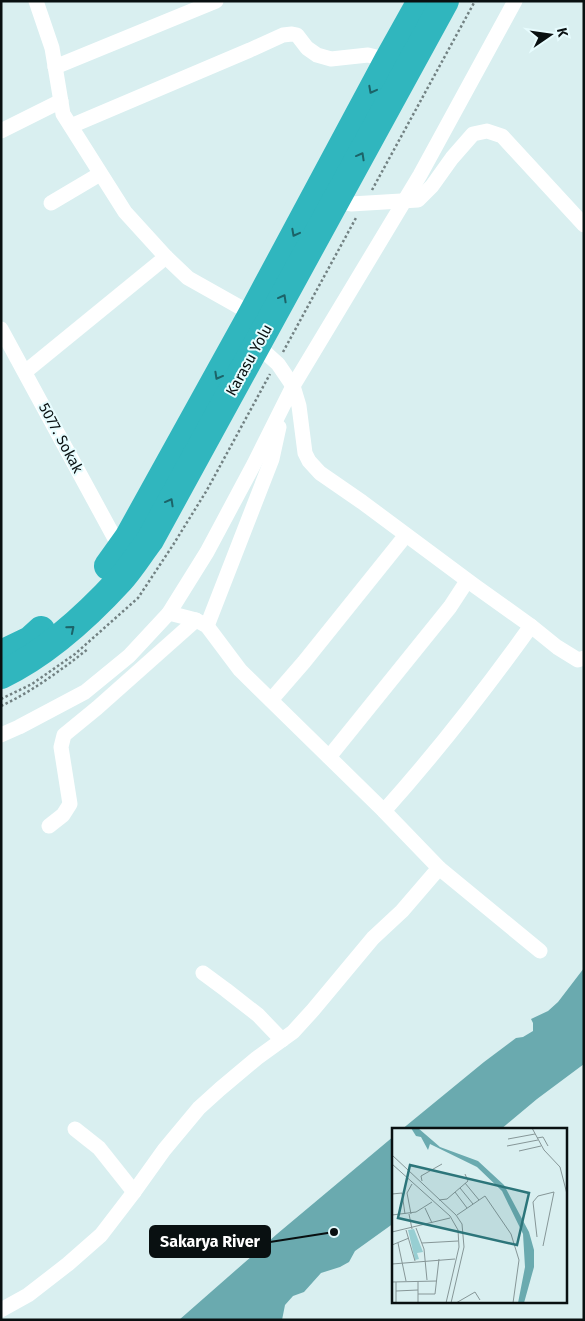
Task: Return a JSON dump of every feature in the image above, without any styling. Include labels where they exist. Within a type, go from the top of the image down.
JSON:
[{"type":"highway","name":"Karasu Yolu","points":[[1,654],[30,640],[84,593],[107,567],[133,529],[252,314],[421,1]]},
{"type":"highway","name":"Karasu Yolu","points":[[1,675],[19,667],[71,629],[121,579],[150,540],[445,1]]},
{"type":"street","points":[[36,1],[52,48],[63,114],[125,212],[188,278],[252,314]]},
{"type":"street","points":[[1,735],[86,692],[129,656],[169,613],[207,552],[293,386],[420,175],[515,1]]},
{"type":"street","points":[[55,67],[207,3]]},
{"type":"street","points":[[71,126],[283,35],[297,35],[307,48],[317,56],[331,59],[368,55],[388,60]]},
{"type":"street","points":[[1,132],[61,101]]},
{"type":"street","points":[[336,201],[351,204],[418,200],[432,186],[452,158],[473,134],[487,131],[502,136],[584,225]]},
{"type":"street","points":[[51,204],[100,174]]},
{"type":"street","points":[[25,372],[166,257]]},
{"type":"street","name":"5077. Sokak","points":[[1,329],[120,548]]},
{"type":"street","points":[[257,346],[278,364],[293,386],[299,406],[304,450],[309,462],[320,473],[531,626],[557,647],[578,660],[584,658]]},
{"type":"street","points":[[49,826],[63,815],[70,804],[61,747],[64,735],[201,623],[272,459],[283,406]]},
{"type":"street","points":[[270,700],[304,662],[406,535]]},
{"type":"street","points":[[329,757],[450,607],[467,581]]},
{"type":"street","points":[[169,613],[201,623],[240,670],[384,811],[439,868],[540,951]]},
{"type":"street","points":[[384,811],[414,778],[531,626]]},
{"type":"street","points":[[1,1310],[28,1295],[101,1235],[164,1150],[199,1108],[235,1076],[293,1032],[314,1010],[373,938],[402,911],[439,868]]},
{"type":"street","points":[[203,974],[258,1016],[282,1040]]},
{"type":"street","points":[[75,1129],[99,1148],[134,1192]]},
{"type":"path","points":[[1,706],[60,671],[88,649]]},
{"type":"water","points":[[584,968],[584,1064],[502,1128],[403,1128],[516,1038],[523,1037],[533,1031],[531,1019],[548,1011],[558,1002]]},
{"type":"water","points":[[392,1138],[392,1224],[355,1251],[349,1262],[321,1273],[304,1292],[293,1296],[285,1305],[282,1320],[179,1320],[277,1234]]},
{"type":"place","name":"Sakarya River","points":[[334,1232]]}]
